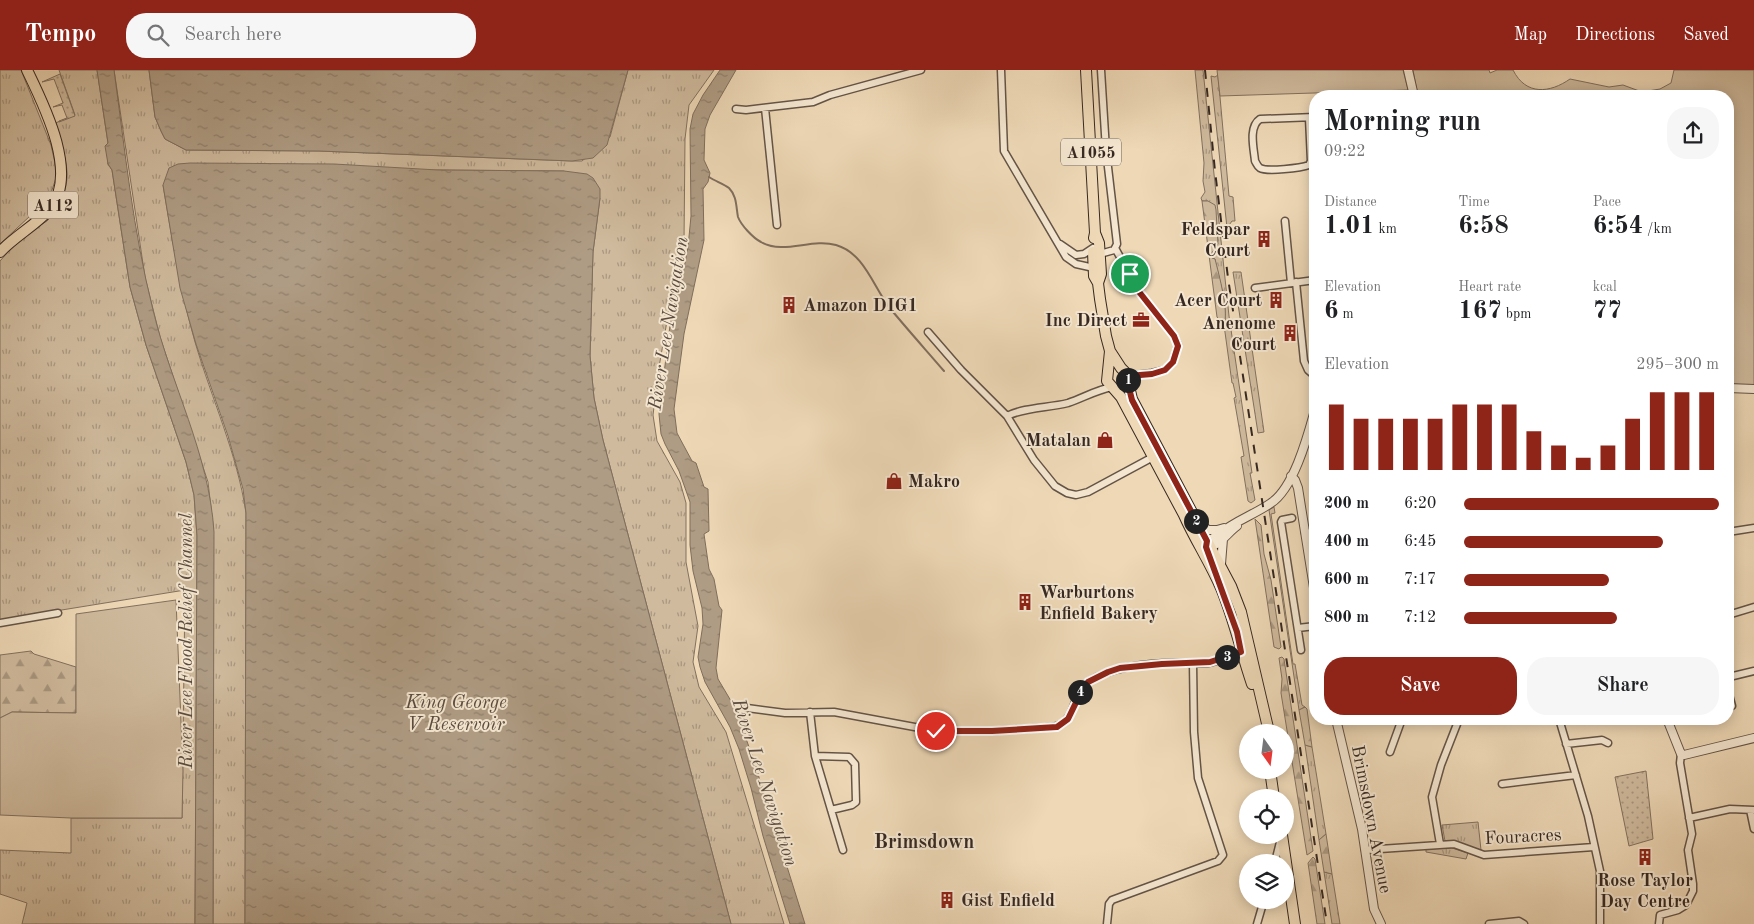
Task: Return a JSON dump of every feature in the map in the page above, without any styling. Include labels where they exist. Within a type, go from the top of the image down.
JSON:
[{"type":"main road","name":"A112","points":[[0,252],[50,208],[62,183],[59,152],[28,70]]},
{"type":"main road","name":"A1055","points":[[1086,70],[1096,251],[1101,274],[1098,282]]},
{"type":"main road","name":"A1055","points":[[1096,251],[1094,276],[1098,282],[1110,351],[1107,375],[1108,384],[1121,397],[1192,534],[1206,545]]},
{"type":"main road","name":"A1055","points":[[1110,351],[1125,375],[1132,400],[1194,518],[1217,569],[1237,632],[1264,706],[1267,724]]},
{"type":"main road","points":[[1107,375],[1114,368],[1125,375],[1123,387],[1113,388]]},
{"type":"main road","name":"A1055","points":[[1217,569],[1236,599],[1241,612],[1246,653],[1261,724]]},
{"type":"main road","points":[[1292,909],[1295,924]]},
{"type":"street","points":[[736,109],[765,108],[813,102],[830,94],[921,70]]},
{"type":"street","points":[[1002,70],[1004,150],[1066,257],[1073,262],[1094,268]]},
{"type":"street","points":[[1101,70],[1106,150],[1116,248],[1140,293],[1174,336],[1178,346],[1173,362],[1165,370],[1152,374],[1125,375]]},
{"type":"street","points":[[1408,70],[1413,90]]},
{"type":"street","points":[[765,108],[777,225]]},
{"type":"street","points":[[1309,118],[1260,119],[1253,128],[1255,161],[1257,165],[1266,169],[1309,165]]},
{"type":"street","points":[[1285,221],[1303,356],[1305,366],[1309,370]]},
{"type":"street","points":[[1057,242],[1076,255],[1116,248]]},
{"type":"street","points":[[1255,288],[1309,281]]},
{"type":"street","points":[[928,332],[961,370],[1007,416],[1038,465],[1055,486],[1067,493],[1076,495],[1088,492],[1153,457]]},
{"type":"street","points":[[1094,392],[1107,375]]},
{"type":"street","points":[[1007,416],[1072,401],[1094,392],[1113,388]]},
{"type":"street","points":[[1734,388],[1754,389]]},
{"type":"street","points":[[1194,518],[1208,530],[1217,530],[1240,520],[1275,500],[1291,476],[1304,448],[1309,431]]},
{"type":"street","points":[[1291,476],[1298,488],[1309,557]]},
{"type":"street","points":[[1278,512],[1281,520],[1300,650]]},
{"type":"street","points":[[1281,520],[1292,518]]},
{"type":"street","points":[[1217,569],[1223,539],[1229,531],[1237,526],[1240,520]]},
{"type":"street","points":[[1206,545],[1225,527]]},
{"type":"street","points":[[1734,531],[1754,528]]},
{"type":"street","points":[[1305,533],[1309,533]]},
{"type":"street","points":[[1206,545],[1223,539]]},
{"type":"street","points":[[1734,612],[1754,607]]},
{"type":"street","points":[[0,623],[58,613]]},
{"type":"street","points":[[1298,628],[1309,627]]},
{"type":"street","points":[[747,708],[785,713],[834,712],[854,714],[936,731],[992,731],[1052,727],[1065,722],[1072,713],[1084,686],[1102,675],[1120,668],[1210,662],[1246,653]]},
{"type":"street","points":[[1107,924],[1109,904],[1112,900],[1218,861],[1223,855],[1198,778],[1194,725],[1193,663]]},
{"type":"street","points":[[1734,676],[1754,671]]},
{"type":"street","points":[[810,712],[815,756],[842,850]]},
{"type":"street","name":"Brimsdown Avenue","points":[[1337,725],[1361,823],[1374,909],[1381,924]]},
{"type":"street","points":[[1390,752],[1400,725]]},
{"type":"street","points":[[1440,844],[1432,797],[1457,725]]},
{"type":"street","points":[[1561,725],[1588,816],[1600,871],[1600,924]]},
{"type":"street","points":[[1659,924],[1660,915],[1678,910],[1686,904],[1693,891],[1688,850],[1692,834],[1680,763],[1682,754],[1670,725]]},
{"type":"street","points":[[1682,754],[1687,755],[1754,738]]},
{"type":"street","points":[[1566,744],[1602,740],[1608,743]]},
{"type":"street","points":[[815,756],[850,757],[856,764],[856,802],[852,805],[831,810]]},
{"type":"street","points":[[1502,784],[1576,775]]},
{"type":"street","points":[[1689,818],[1730,809],[1752,810],[1754,828]]},
{"type":"street","name":"Fouracres","points":[[1365,850],[1454,844],[1484,855],[1594,847]]},
{"type":"street","points":[[1256,924],[1261,909]]},
{"type":"street","points":[[1489,924],[1519,921],[1524,924]]},
{"type":"green space","points":[[0,70],[21,70],[51,145],[56,178],[51,193],[45,202],[0,244]]},
{"type":"green space","points":[[59,70],[97,70],[108,143],[108,164],[112,170],[130,287],[146,345],[186,462],[194,495],[197,536],[195,924],[22,924],[27,903],[0,894],[0,850],[71,853],[71,818],[182,818],[185,590],[0,620],[0,261],[34,229],[51,217],[66,187],[67,177],[64,157],[53,124],[75,115]]},
{"type":"green space","points":[[114,70],[149,70],[155,117],[161,131],[165,139],[186,150],[319,151],[582,161],[610,137],[628,70],[714,70],[689,105],[685,139],[684,241],[671,298],[653,415],[657,441],[680,482],[686,503],[686,562],[698,626],[693,662],[699,687],[726,732],[784,924],[731,924],[603,440],[594,398],[590,356],[593,252],[600,198],[564,171],[438,170],[163,185],[185,303],[195,342],[237,469],[246,513],[245,924],[213,924],[213,525],[208,482],[160,337],[145,277]]},
{"type":"green space","points":[[1195,70],[1203,70],[1229,316],[1255,500],[1251,503],[1248,501],[1241,457],[1244,456],[1224,325],[1224,302],[1215,259],[1212,258],[1211,254],[1216,247],[1208,201],[1202,201],[1201,198],[1205,192],[1203,181],[1204,163]]},
{"type":"green space","points":[[1217,70],[1403,70],[1408,90],[1309,90],[1309,93],[1220,96]]},
{"type":"green space","points":[[1413,70],[1489,70],[1490,73],[1497,70],[1513,70],[1525,84],[1539,90],[1417,90]]},
{"type":"green space","points":[[1674,70],[1754,70],[1754,385],[1734,384],[1734,90],[1654,90],[1671,83]]},
{"type":"green space","points":[[60,74],[75,116],[59,122],[67,118],[62,105],[53,107],[63,103],[54,79],[42,82]]},
{"type":"green space","points":[[1218,75],[1229,196],[1233,197],[1235,221],[1232,221],[1227,228],[1211,76],[1215,77]]},
{"type":"green space","points":[[1570,79],[1609,87],[1623,85],[1637,90],[1539,90],[1554,87]]},
{"type":"green space","points":[[1202,201],[1208,201],[1215,205],[1216,210],[1218,244],[1211,254],[1212,258],[1215,259],[1223,293],[1224,325],[1217,317]]},
{"type":"green space","points":[[1233,272],[1241,272],[1264,432],[1258,433]]},
{"type":"green space","points":[[1274,507],[1275,513],[1271,514],[1293,664],[1295,664],[1302,705],[1305,707],[1299,710],[1269,510]]},
{"type":"green space","points":[[1255,519],[1261,525],[1264,554],[1271,580],[1281,647],[1279,649],[1274,647]]},
{"type":"green space","points":[[176,600],[183,771],[182,818],[71,818],[0,815],[0,718],[12,712],[76,713],[76,614]]},
{"type":"green space","points":[[31,651],[34,654],[76,667],[76,713],[12,712],[0,718],[0,655]]},
{"type":"green space","points":[[1282,657],[1284,659],[1294,724],[1286,724],[1281,693],[1282,679],[1279,658]]},
{"type":"green space","points":[[1305,707],[1307,709],[1312,747],[1305,745],[1299,710]]},
{"type":"green space","points":[[1294,725],[1313,851],[1307,855],[1294,774]]},
{"type":"green space","points":[[1305,745],[1312,747],[1326,834],[1319,840]]},
{"type":"green space","points":[[1646,771],[1653,839],[1629,846],[1615,777]]},
{"type":"green space","points":[[1478,822],[1481,850],[1461,843],[1445,841],[1442,825]]},
{"type":"green space","points":[[1326,834],[1332,874],[1324,872],[1319,840]]},
{"type":"green space","points":[[1452,848],[1468,853],[1466,859],[1426,852],[1426,849]]},
{"type":"green space","points":[[1313,857],[1315,859],[1325,924],[1317,924],[1308,863]]},
{"type":"green space","points":[[1324,872],[1332,874],[1340,924],[1332,924]]},
{"type":"water","points":[[97,70],[114,70],[130,190],[146,280],[161,338],[197,447],[211,503],[214,532],[213,924],[195,924],[197,536],[194,495],[186,462],[146,345],[130,287],[112,170],[108,164],[105,146],[108,143]]},
{"type":"water","points":[[149,70],[628,70],[607,145],[593,158],[572,161],[319,151],[186,150],[165,139],[161,131],[155,117]]},
{"type":"water","points":[[720,70],[736,70],[710,115],[705,129],[704,160],[710,173],[708,182],[703,189],[704,240],[684,334],[674,409],[677,433],[692,461],[696,463],[704,487],[708,489],[709,531],[704,534],[709,569],[714,579],[719,606],[722,610],[716,668],[718,679],[734,706],[752,755],[805,924],[790,924],[739,749],[730,727],[705,682],[700,667],[698,657],[703,624],[702,608],[693,571],[690,545],[690,502],[679,471],[661,434],[659,414],[672,309],[682,279],[688,247],[691,216],[690,129],[693,114]]},
{"type":"water","name":"King George V Reservoir","points":[[178,164],[334,164],[438,170],[564,171],[587,174],[593,178],[600,189],[593,252],[590,356],[594,398],[603,440],[731,924],[245,924],[246,513],[243,489],[228,436],[196,344],[180,288],[163,185],[169,168]]},
{"type":"waterway","points":[[709,177],[732,191],[738,217],[744,227],[761,242],[779,247],[827,243],[846,249],[854,255],[867,271],[889,307],[944,371]]},
{"type":"railway","points":[[1205,70],[1228,278],[1327,924]]},
{"type":"place","name":"Feldspar Court","points":[[1264,239]]},
{"type":"place","name":"Acer Court","points":[[1276,300]]},
{"type":"place","name":"Amazon DIG1","points":[[789,305]]},
{"type":"place","name":"Inc Direct","points":[[1141,320]]},
{"type":"place","name":"Anenome Court","points":[[1290,333]]},
{"type":"place","name":"Matalan","points":[[1105,440]]},
{"type":"place","name":"Makro","points":[[894,481]]},
{"type":"place","name":"Warburtons Enfield Bakery","points":[[1025,602]]},
{"type":"place","name":"Rose Taylor Day Centre","points":[[1645,857]]},
{"type":"place","name":"Gist Enfield","points":[[947,900]]},
{"type":"district","name":"Brimsdown","points":[[924,841]]},
{"type":"route","points":[[936,731],[992,731],[1057,727],[1065,722],[1072,713],[1080,690],[1088,682],[1108,672],[1120,668],[1171,663],[1201,664],[1241,652],[1237,632],[1213,570],[1206,547],[1207,541],[1132,400],[1128,376],[1152,374],[1165,370],[1173,362],[1178,346],[1174,336],[1140,293],[1130,274]]},
{"type":"water label","name":"River Lee Navigation","points":[[667,323]]},
{"type":"water label","name":"River Lee Flood Relief Channel","points":[[185,641]]},
{"type":"water label","name":"River Lee Navigation","points":[[766,782]]}]
